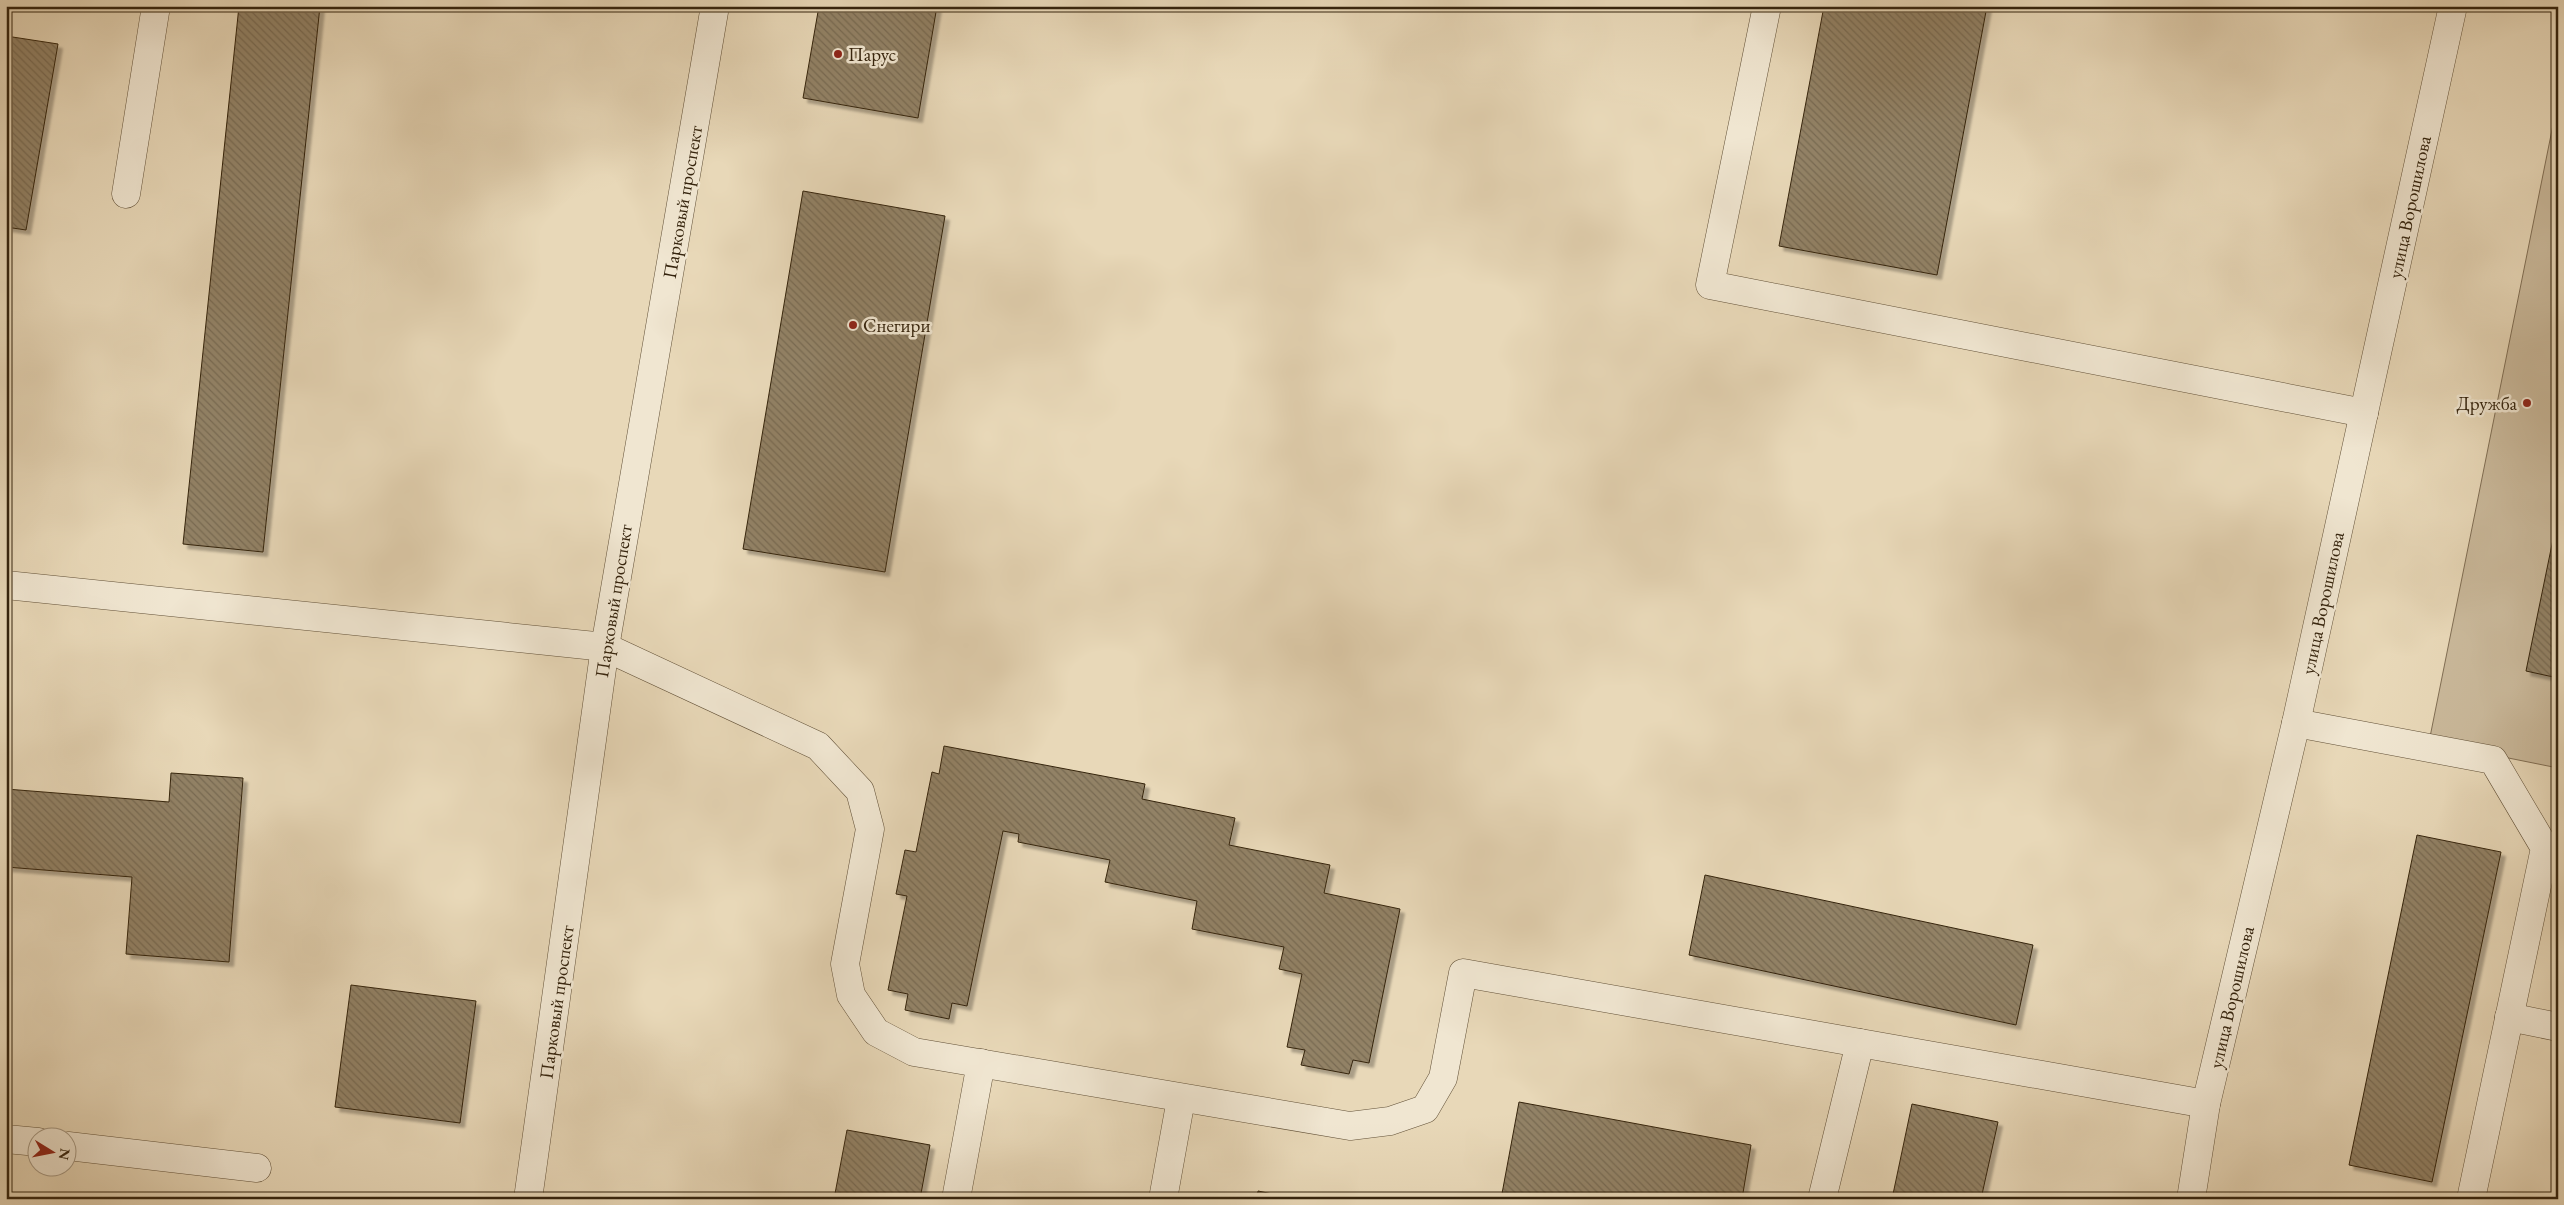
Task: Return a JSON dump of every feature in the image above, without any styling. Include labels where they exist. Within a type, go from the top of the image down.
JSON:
[{"type":"street","points":[[126,194],[156,6]]},
{"type":"street","name":"Парковый проспект","points":[[528,1199],[604,648],[716,6]]},
{"type":"street","points":[[1767,6],[1710,285],[2364,413]]},
{"type":"street","name":"улица Ворошилова","points":[[2196,1198],[2206,1104],[2296,723],[2452,6]]},
{"type":"street","points":[[6,584],[604,648],[818,746],[860,791],[870,829],[845,964],[851,995],[876,1032],[914,1052],[1181,1099],[1350,1126],[1390,1121],[1425,1110],[1443,1078],[1463,973],[2206,1104]]},
{"type":"street","points":[[2296,723],[2493,760],[2545,848],[2471,1199]]},
{"type":"street","points":[[2509,1017],[2558,1027]]},
{"type":"street","points":[[1822,1199],[1860,1043]]},
{"type":"street","points":[[956,1199],[981,1063]]},
{"type":"street","points":[[1163,1199],[1181,1099]]},
{"type":"street","points":[[6,1139],[28,1141]]},
{"type":"street","points":[[78,1147],[257,1168]]},
{"type":"shaded area","name":"Дружба","points":[[2558,100],[2558,768],[2429,742]]},
{"type":"building","points":[[239,6],[320,6],[263,552],[183,544]]},
{"type":"building","points":[[819,6],[937,6],[918,118],[803,98]]},
{"type":"building","points":[[1824,6],[1987,6],[1937,275],[1779,246]]},
{"type":"building","points":[[6,36],[58,44],[26,230],[6,227]]},
{"type":"building","name":"Снегири","points":[[803,191],[945,216],[885,572],[743,549]]},
{"type":"building","points":[[2558,515],[2558,678],[2526,671]]},
{"type":"building","points":[[944,746],[1145,784],[1142,799],[1235,818],[1229,845],[1330,865],[1324,893],[1400,909],[1369,1063],[1353,1060],[1349,1074],[1301,1065],[1305,1050],[1287,1047],[1302,974],[1279,969],[1284,947],[1192,929],[1197,901],[1105,882],[1110,860],[1018,842],[1019,834],[1003,831],[967,1006],[952,1003],[949,1019],[905,1010],[908,994],[888,990],[907,896],[896,894],[905,850],[916,852],[932,772],[939,774]]},
{"type":"building","points":[[171,773],[243,778],[229,962],[126,954],[132,877],[6,867],[6,789],[169,802]]},
{"type":"building","points":[[2417,835],[2501,852],[2432,1182],[2349,1165]]},
{"type":"building","points":[[1705,875],[2033,945],[2016,1025],[1689,955]]},
{"type":"building","points":[[351,985],[476,1001],[460,1123],[335,1107]]},
{"type":"building","points":[[1519,1102],[1751,1145],[1742,1199],[1501,1199]]},
{"type":"building","points":[[1912,1104],[1998,1122],[1981,1199],[1892,1199]]},
{"type":"building","points":[[847,1130],[930,1145],[920,1199],[834,1199]]},
{"type":"building","points":[[2558,1176],[2558,1199],[2553,1199]]},
{"type":"building","points":[[1258,1191],[1297,1199],[1257,1199]]},
{"type":"place","name":"Парус","points":[[838,54]]},
{"type":"place","name":"Снегири","points":[[853,325]]},
{"type":"place","name":"Дружба","points":[[2527,403]]}]
